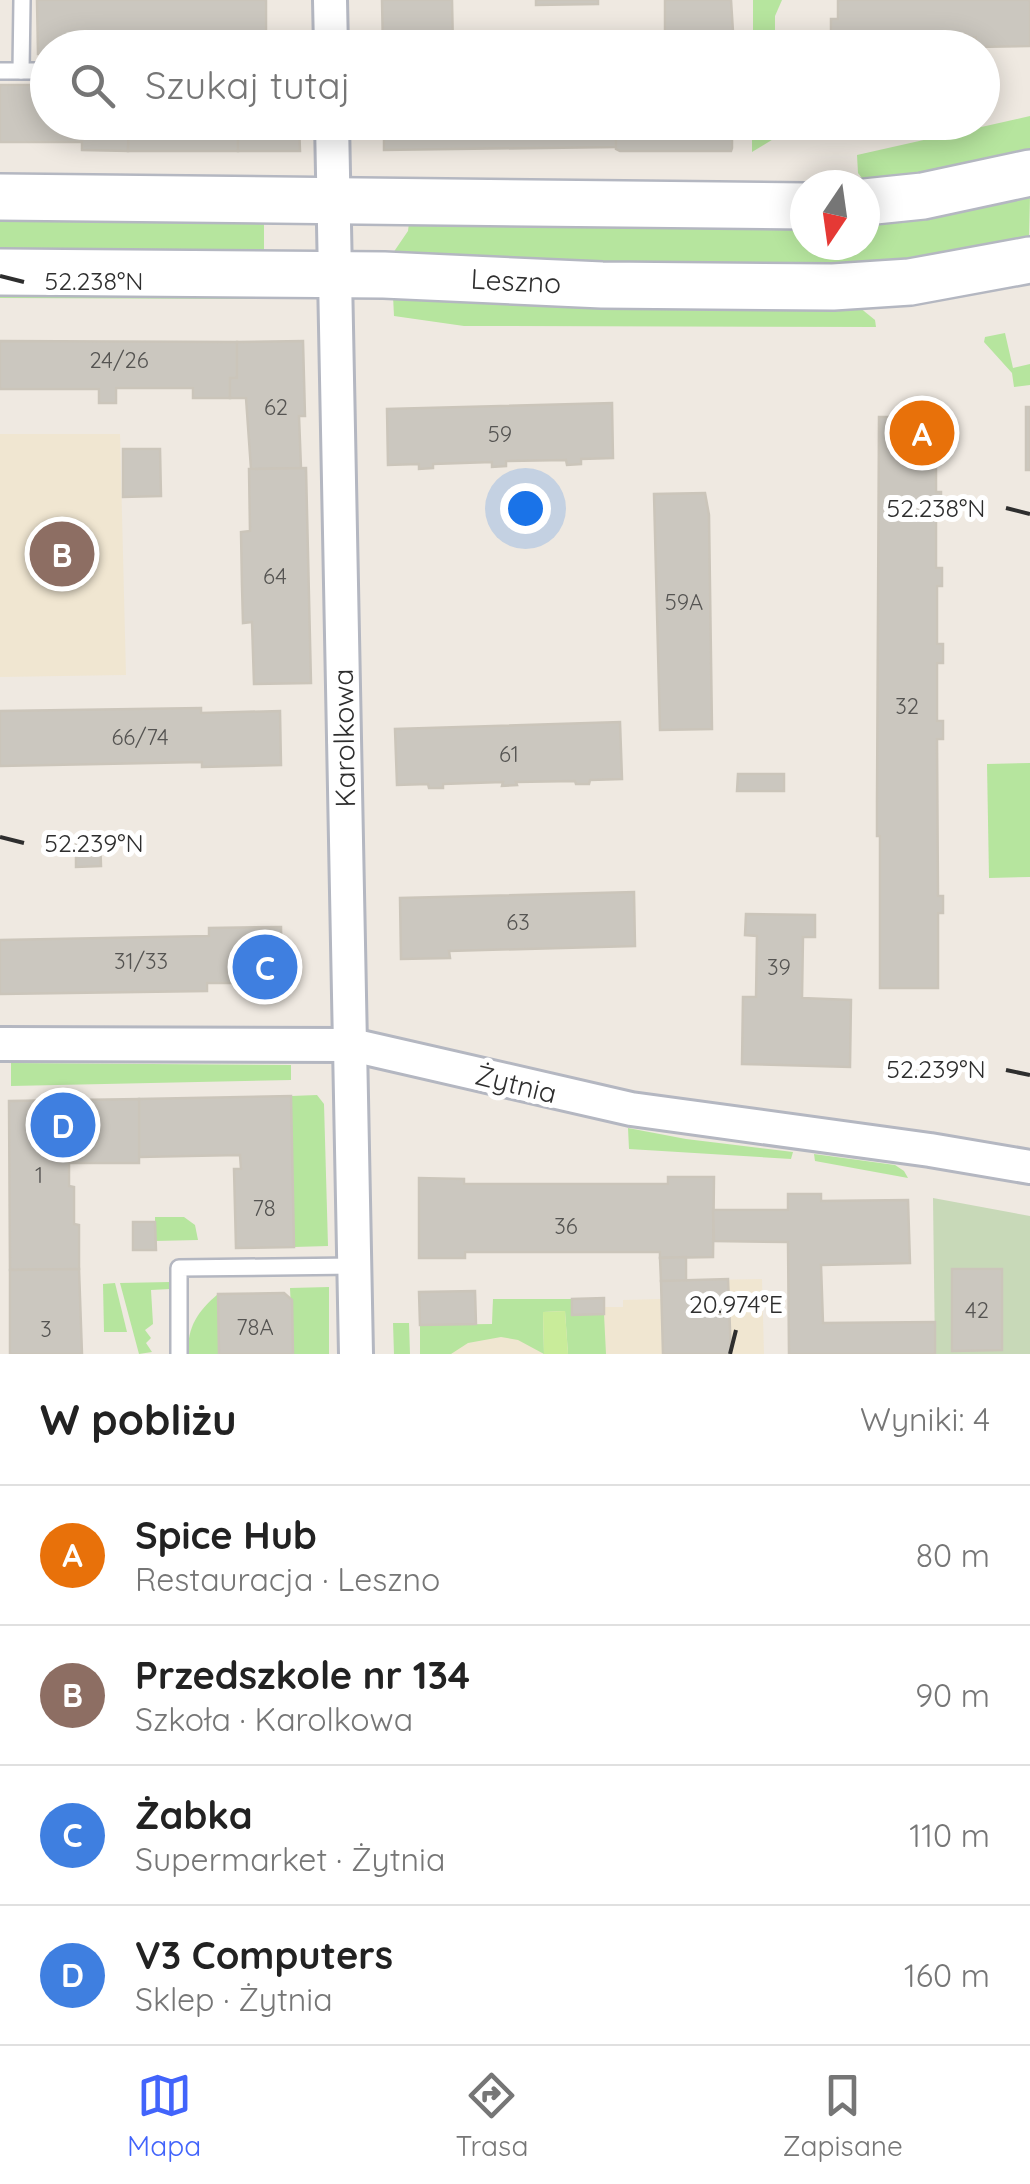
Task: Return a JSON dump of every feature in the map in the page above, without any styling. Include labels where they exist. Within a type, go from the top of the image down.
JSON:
[{"type":"main road","points":[[880,200],[923,196],[1030,173]]},
{"type":"main road","points":[[0,197],[790,206]]},
{"type":"main road","name":"Leszno","points":[[0,272],[335,275],[602,285],[863,286],[937,278],[1030,260]]},
{"type":"street","points":[[330,0],[330,30]]},
{"type":"street","name":"Karolkowa","points":[[332,140],[356,1354]]},
{"type":"street","name":"Żytnia","points":[[0,1044],[352,1045],[631,1109],[1030,1167]]},
{"type":"lane","points":[[22,0],[22,71]]},
{"type":"lane","points":[[0,71],[30,71]]},
{"type":"lane","points":[[179,1354],[180,1268],[355,1266]]},
{"type":"shaded area","points":[[0,434],[120,434],[126,675],[0,677]]},
{"type":"shaded area","points":[[762,1279],[764,1354],[420,1354],[420,1325],[492,1324],[493,1299],[572,1299],[572,1315],[603,1314],[604,1307],[623,1307],[623,1300],[661,1299],[661,1281]]},
{"type":"green space","points":[[753,0],[782,0],[775,16],[775,30],[753,30]]},
{"type":"green space","points":[[1030,116],[1030,152],[940,172],[880,180],[880,170],[858,170],[857,155],[924,140],[1000,140],[1000,123]]},
{"type":"green space","points":[[752,140],[772,140],[752,152]]},
{"type":"green space","points":[[1030,195],[1029,237],[950,255],[841,265],[618,263],[393,253],[409,223],[790,227],[790,260],[880,260],[880,221]]},
{"type":"green space","points":[[0,218],[264,220],[264,255],[0,253]]},
{"type":"green space","points":[[0,292],[263,294],[263,299],[0,298]]},
{"type":"green space","points":[[393,296],[859,307],[875,320],[876,327],[464,326],[394,316]]},
{"type":"green space","points":[[1005,333],[1013,368],[1030,364],[1030,385],[1014,387],[1012,373],[984,342],[985,337]]},
{"type":"green space","points":[[1030,763],[1030,877],[989,878],[987,764]]},
{"type":"green space","points":[[11,1063],[291,1065],[291,1080],[11,1086]]},
{"type":"green space","points":[[317,1095],[324,1104],[328,1246],[294,1247],[291,1096]]},
{"type":"green space","points":[[628,1128],[793,1152],[791,1159],[629,1149]]},
{"type":"green space","points":[[814,1154],[895,1165],[908,1178],[815,1161]]},
{"type":"green space","points":[[933,1198],[1030,1216],[1030,1354],[935,1354]]},
{"type":"green space","points":[[155,1217],[184,1217],[195,1225],[198,1240],[155,1241]]},
{"type":"green space","points":[[170,1282],[170,1289],[151,1290],[153,1324],[145,1330],[151,1338],[146,1343],[152,1352],[139,1354],[120,1283]]},
{"type":"green space","points":[[115,1283],[127,1332],[104,1332],[103,1284]]},
{"type":"green space","points":[[329,1287],[329,1354],[293,1354],[290,1288]]},
{"type":"green space","points":[[218,1294],[219,1354],[188,1354],[195,1320]]},
{"type":"green space","points":[[493,1299],[572,1299],[572,1315],[604,1314],[606,1354],[568,1354],[565,1311],[543,1312],[544,1354],[518,1340],[501,1337],[468,1343],[451,1354],[420,1354],[420,1325],[492,1324]]},
{"type":"green space","points":[[565,1311],[568,1354],[544,1354],[543,1312]]},
{"type":"green space","points":[[393,1323],[409,1323],[410,1354],[394,1354]]},
{"type":"building","points":[[37,0],[266,0],[266,30],[38,30]]},
{"type":"building","points":[[382,0],[452,0],[453,30],[383,30]]},
{"type":"building","points":[[536,0],[598,0],[598,4],[536,5]]},
{"type":"building","points":[[665,0],[731,0],[733,30],[665,30]]},
{"type":"building","points":[[838,0],[1030,0],[1030,46],[1000,47],[1000,30],[831,30],[831,19],[838,19]]},
{"type":"building","points":[[0,85],[30,85],[30,140],[128,140],[128,151],[82,150],[82,142],[0,142]]},
{"type":"building","points":[[128,140],[238,140],[238,151],[128,151]]},
{"type":"building","points":[[238,140],[300,140],[300,151],[238,151]]},
{"type":"building","points":[[384,140],[616,140],[616,147],[384,150]]},
{"type":"building","points":[[616,140],[732,140],[731,151],[616,149]]},
{"type":"building","points":[[0,341],[237,342],[237,378],[230,378],[230,398],[193,398],[193,388],[116,388],[116,403],[99,403],[99,389],[0,389]]},
{"type":"building","points":[[303,341],[305,416],[299,416],[301,468],[251,469],[246,398],[230,398],[230,378],[237,378],[237,342]]},
{"type":"building","points":[[612,403],[613,458],[581,459],[581,464],[567,465],[566,460],[506,461],[506,466],[492,467],[492,462],[433,464],[433,468],[419,469],[419,464],[388,465],[387,409]]},
{"type":"building","points":[[1026,407],[1030,407],[1030,470],[1026,470]]},
{"type":"building","points":[[879,417],[936,417],[936,492],[941,492],[941,510],[936,510],[936,568],[942,568],[942,586],[937,586],[937,644],[943,644],[943,663],[937,663],[937,721],[943,721],[943,739],[937,739],[938,896],[943,896],[943,913],[938,913],[938,988],[880,988]]},
{"type":"building","points":[[123,449],[160,449],[161,496],[123,497]]},
{"type":"building","points":[[306,468],[311,683],[254,684],[252,622],[243,623],[242,586],[241,532],[250,531],[249,469]]},
{"type":"building","points":[[705,493],[709,515],[712,729],[660,730],[654,494]]},
{"type":"building","points":[[201,708],[201,713],[280,711],[281,765],[202,767],[202,762],[0,766],[0,711]]},
{"type":"building","points":[[620,722],[622,779],[590,780],[589,784],[443,784],[443,788],[429,788],[428,784],[397,785],[395,729]]},
{"type":"building","points":[[738,774],[784,774],[784,791],[737,791]]},
{"type":"building","points":[[76,836],[100,836],[101,866],[76,867]]},
{"type":"building","points":[[634,892],[635,946],[449,951],[450,958],[401,959],[400,898]]},
{"type":"building","points":[[746,914],[815,915],[815,937],[803,937],[802,998],[851,1000],[850,1067],[742,1064],[743,997],[756,997],[757,936],[745,935]]},
{"type":"building","points":[[281,927],[282,983],[207,983],[207,991],[0,994],[0,940],[209,936],[209,928]]},
{"type":"building","points":[[291,1096],[294,1247],[236,1248],[234,1169],[241,1169],[240,1155],[139,1157],[139,1099]]},
{"type":"building","points":[[139,1099],[139,1163],[69,1163],[69,1186],[74,1187],[74,1224],[79,1225],[79,1269],[10,1270],[9,1101]]},
{"type":"building","points":[[668,1177],[714,1177],[713,1257],[660,1258],[660,1252],[465,1252],[465,1258],[419,1258],[419,1178],[464,1179],[464,1184],[668,1184]]},
{"type":"building","points":[[788,1194],[821,1194],[821,1201],[908,1200],[910,1263],[821,1265],[823,1323],[935,1322],[935,1354],[789,1354],[788,1242],[714,1241],[713,1210],[788,1210]]},
{"type":"building","points":[[133,1222],[155,1222],[156,1250],[133,1250]]},
{"type":"building","points":[[686,1257],[686,1281],[661,1281],[660,1258]]},
{"type":"building","points":[[79,1269],[82,1354],[10,1354],[10,1270]]},
{"type":"building","points":[[952,1269],[1002,1269],[1002,1350],[952,1351]]},
{"type":"building","points":[[728,1279],[731,1354],[663,1354],[661,1281]]},
{"type":"building","points":[[475,1291],[476,1324],[420,1325],[419,1292]]},
{"type":"building","points":[[284,1293],[292,1300],[293,1354],[219,1354],[218,1294]]},
{"type":"building","points":[[604,1298],[604,1314],[572,1315],[572,1299]]},
{"type":"place","name":"Spice Hub","points":[[922,433]]},
{"type":"place","name":"Przedszkole nr 134","points":[[62,554]]},
{"type":"place","name":"Żabka","points":[[265,967]]},
{"type":"place","name":"V3 Computers","points":[[63,1125]]}]
